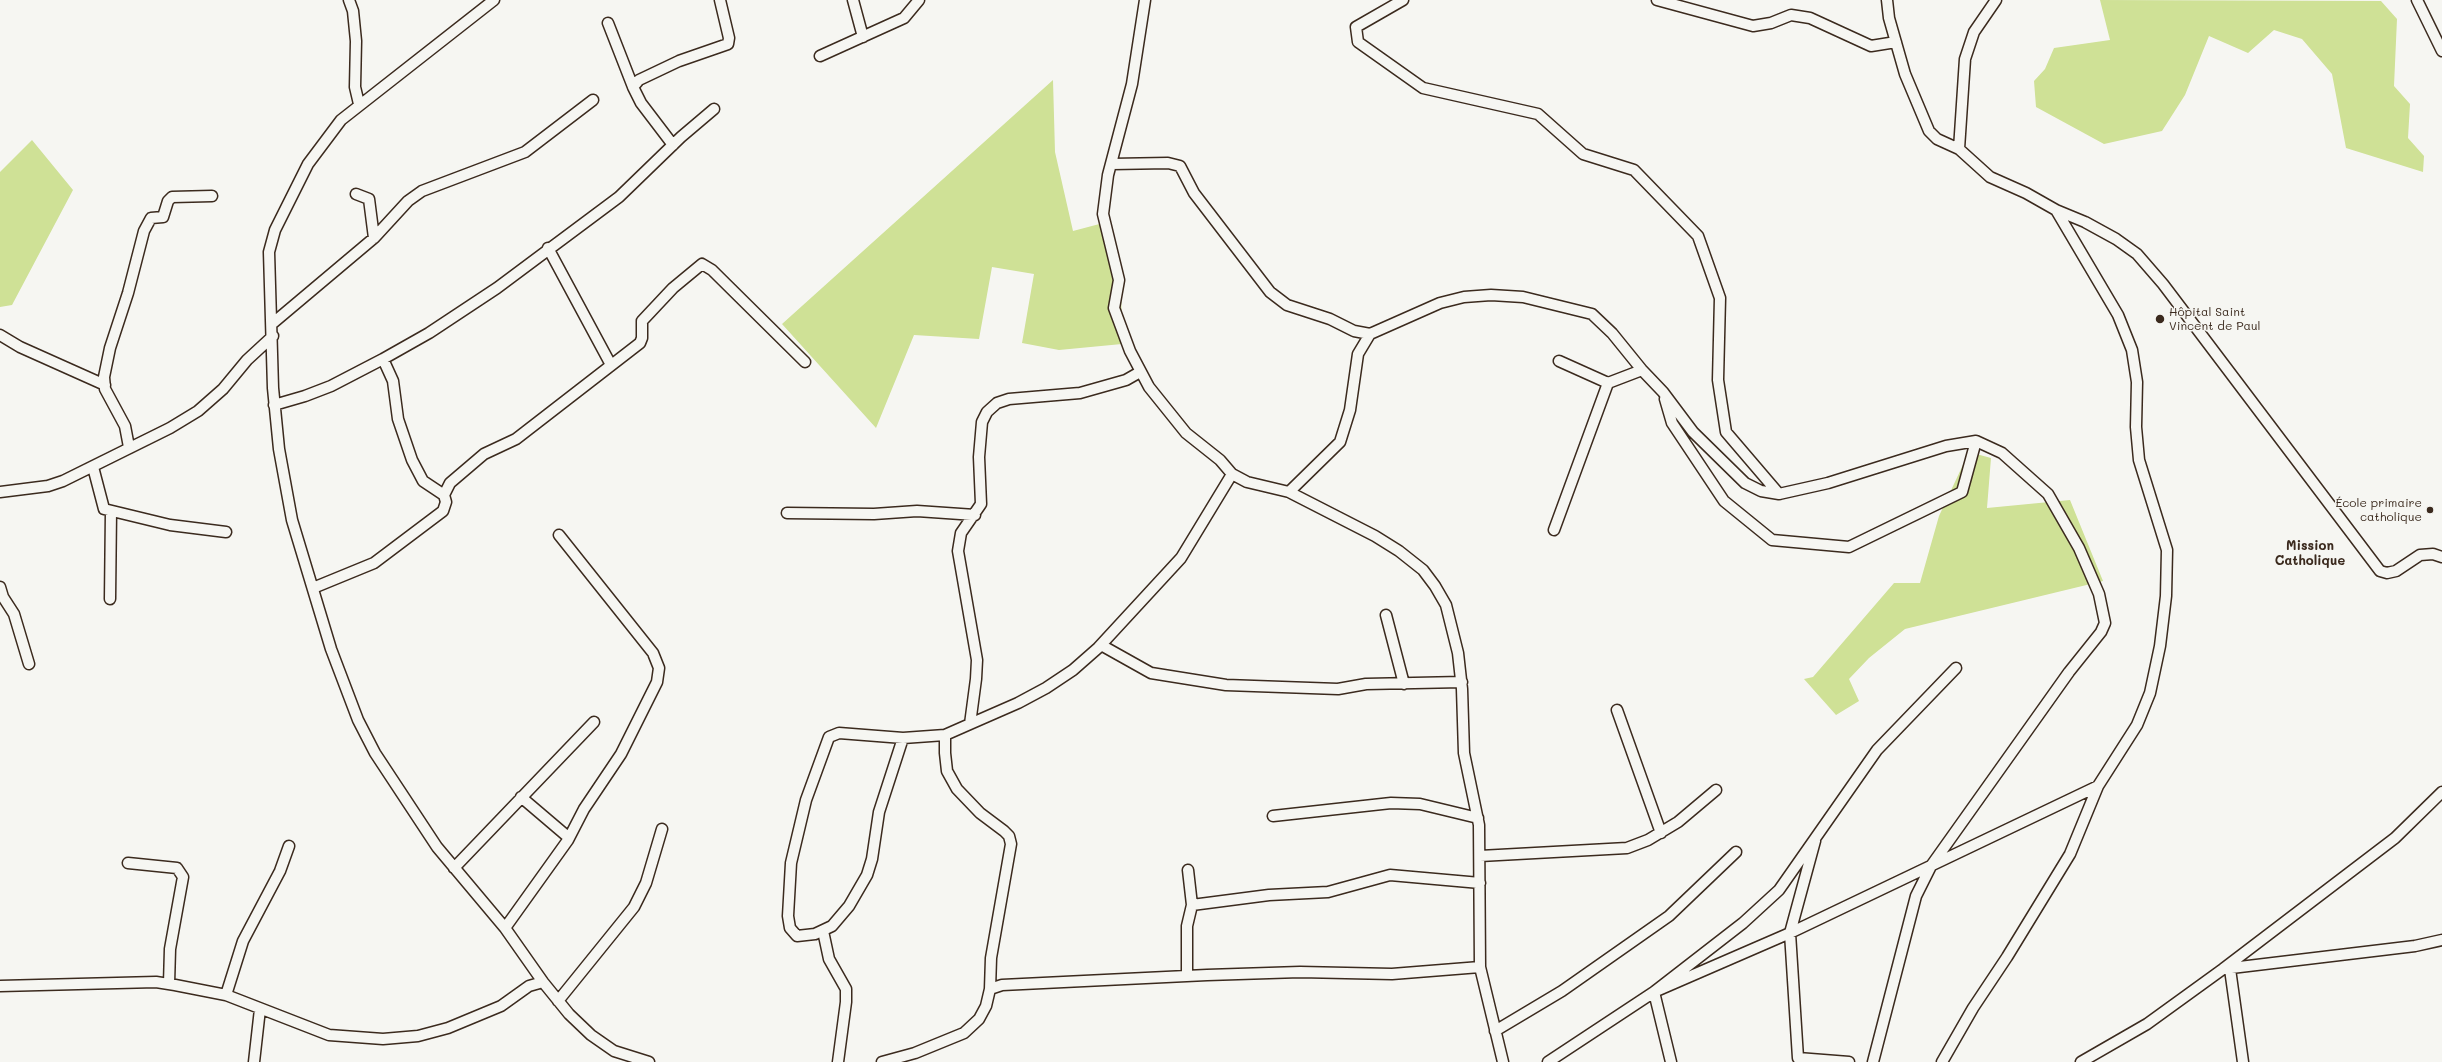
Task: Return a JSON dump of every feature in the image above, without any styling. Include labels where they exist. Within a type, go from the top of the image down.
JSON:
[{"type":"street","points":[[349,0],[354,11],[356,41],[355,87],[359,104]]},
{"type":"street","points":[[494,0],[359,104],[341,120],[320,146],[308,164],[275,230],[269,252],[273,336],[274,405],[279,450],[292,520],[331,649],[358,720],[375,753],[437,847],[505,928],[558,1001],[581,1026],[614,1052],[649,1062]]},
{"type":"street","points":[[632,87],[639,80],[679,61],[728,44],[729,38],[720,0]]},
{"type":"street","points":[[853,0],[863,37]]},
{"type":"street","points":[[820,56],[904,18],[920,0]]},
{"type":"street","points":[[1145,0],[1132,84],[1112,164],[1103,214],[1119,280],[1114,308],[1130,351],[1140,372],[1150,387],[1182,428],[1220,460],[1232,474],[1247,482],[1289,492],[1375,536],[1398,551],[1422,570],[1435,586],[1446,604],[1453,626],[1462,682],[1464,753],[1478,818],[1480,856],[1480,967],[1503,1062]]},
{"type":"street","points":[[1403,0],[1356,27],[1358,42],[1423,88],[1538,114],[1583,154],[1634,170],[1698,236],[1720,298],[1718,380],[1726,432],[1779,494]]},
{"type":"street","points":[[1657,0],[1752,26],[1771,23],[1791,15],[1810,18],[1871,46],[1896,42]]},
{"type":"street","points":[[1887,0],[1889,18],[1904,74],[1930,131],[1937,139],[1959,149],[1990,177],[2026,193],[2056,210],[2085,222],[2116,239],[2137,254],[2153,272],[2334,507],[2380,571],[2387,573],[2396,571],[2420,556],[2433,554],[2442,558]]},
{"type":"street","points":[[1959,149],[1965,59],[1974,32],[1996,0]]},
{"type":"street","points":[[2417,0],[2442,51]]},
{"type":"street","points":[[608,23],[632,87],[640,103],[673,145]]},
{"type":"street","points":[[272,323],[374,238],[408,201],[422,191],[525,152],[593,100]]},
{"type":"street","points":[[274,405],[305,396],[331,386],[383,359],[429,333],[491,292],[548,248],[619,197],[673,145],[714,109]]},
{"type":"street","points":[[1112,164],[1168,162],[1180,166],[1194,193],[1270,292],[1287,305],[1330,319],[1354,331],[1370,334],[1440,303],[1491,295],[1522,297],[1592,314],[1612,332],[1642,370],[1663,392],[1693,432],[1745,483],[1761,491],[1779,494],[1828,483],[1946,446],[1976,441],[2002,453],[2048,494],[2079,548],[2098,594],[2104,623],[2101,632],[2069,672],[1930,866],[1916,896],[1873,1062]]},
{"type":"street","points":[[356,194],[370,199],[374,238]]},
{"type":"street","points":[[129,447],[124,426],[105,385],[110,348],[148,221],[151,218],[163,217],[168,201],[172,197],[212,196]]},
{"type":"street","points":[[1942,1062],[1973,1008],[2007,957],[2070,854],[2098,786],[2137,725],[2150,693],[2160,646],[2166,596],[2166,550],[2139,460],[2136,427],[2137,382],[2132,350],[2118,316],[2056,210]]},
{"type":"street","points":[[548,248],[611,365]]},
{"type":"street","points":[[313,588],[374,563],[443,511],[446,502],[444,494],[450,483],[484,454],[516,439],[640,343],[642,338],[642,321],[654,307],[702,264],[712,270],[805,362]]},
{"type":"street","points":[[1289,492],[1340,442],[1350,410],[1358,354],[1370,334]]},
{"type":"street","points":[[0,335],[20,347],[105,385]]},
{"type":"street","points":[[0,492],[48,486],[93,467],[129,447],[146,442],[198,411],[229,384],[239,369],[273,336]]},
{"type":"street","points":[[383,359],[393,381],[398,419],[412,460],[424,481],[444,494]]},
{"type":"street","points":[[1559,361],[1608,384]]},
{"type":"street","points":[[1554,530],[1608,384],[1642,370]]},
{"type":"street","points":[[970,724],[976,660],[958,551],[961,533],[975,515],[982,498],[979,444],[982,422],[987,412],[997,403],[1009,399],[1080,392],[1126,380],[1140,372]]},
{"type":"street","points":[[1663,392],[1672,423],[1724,501],[1772,540],[1850,547],[1962,492],[1976,441]]},
{"type":"street","points":[[93,467],[101,503],[104,509],[111,512],[202,531],[226,532]]},
{"type":"street","points":[[903,738],[879,812],[872,859],[867,875],[842,917],[823,931],[797,936],[790,928],[788,916],[788,892],[796,836],[822,754],[829,737],[834,733],[903,738],[945,735],[1018,704],[1046,688],[1073,670],[1101,645],[1180,558],[1232,474]]},
{"type":"street","points":[[787,513],[874,514],[917,511],[975,515]]},
{"type":"street","points":[[110,599],[111,512]]},
{"type":"street","points":[[505,928],[568,837],[598,786],[621,754],[657,682],[659,668],[653,653],[559,535]]},
{"type":"street","points":[[0,587],[17,620],[30,664]]},
{"type":"street","points":[[1386,615],[1404,684]]},
{"type":"street","points":[[1101,645],[1151,673],[1226,685],[1338,689],[1366,684],[1462,682]]},
{"type":"street","points":[[1548,1062],[1654,992],[1743,922],[1779,890],[1877,750],[1956,668]]},
{"type":"street","points":[[1616,710],[1661,833]]},
{"type":"street","points":[[454,868],[594,722]]},
{"type":"street","points":[[882,1062],[915,1053],[964,1033],[979,1019],[986,1006],[990,989],[991,958],[1011,844],[1010,836],[968,802],[951,779],[946,766],[945,735]]},
{"type":"street","points":[[1654,992],[1790,934],[2098,786]]},
{"type":"street","points":[[1480,856],[1627,848],[1661,833],[1699,806],[1716,790]]},
{"type":"street","points":[[2081,1062],[2147,1024],[2227,969],[2396,838],[2442,792]]},
{"type":"street","points":[[521,797],[568,837]]},
{"type":"street","points":[[1272,816],[1391,803],[1420,804],[1478,818]]},
{"type":"street","points":[[558,1001],[634,906],[646,883],[662,828]]},
{"type":"street","points":[[1818,833],[1790,934],[1798,1058],[1850,1062]]},
{"type":"street","points":[[226,995],[243,941],[280,871],[289,846]]},
{"type":"street","points":[[1495,1031],[1567,987],[1669,916],[1736,852]]},
{"type":"street","points":[[128,863],[177,868],[183,877],[170,949],[169,984]]},
{"type":"street","points":[[1187,976],[1187,926],[1192,905],[1188,870]]},
{"type":"street","points":[[1192,905],[1269,895],[1328,892],[1390,876],[1480,883]]},
{"type":"street","points":[[823,931],[829,959],[846,990],[846,1002],[838,1062]]},
{"type":"street","points":[[2227,969],[2416,946],[2442,940]]},
{"type":"street","points":[[990,989],[1002,985],[1187,976],[1300,972],[1392,974],[1480,967]]},
{"type":"street","points":[[2227,969],[2243,1062]]},
{"type":"street","points":[[0,986],[156,982],[226,995],[329,1035],[383,1039],[418,1036],[473,1018],[508,1002],[529,986],[543,982]]},
{"type":"street","points":[[1654,992],[1671,1062]]},
{"type":"street","points":[[254,1062],[260,1009]]},
{"type":"green space","points":[[2100,0],[2381,1],[2397,19],[2394,86],[2410,104],[2408,138],[2424,156],[2423,172],[2346,148],[2332,74],[2302,39],[2274,30],[2248,53],[2209,36],[2185,95],[2162,131],[2104,144],[2036,107],[2034,81],[2045,69],[2054,48],[2110,40]]},
{"type":"green space","points":[[1053,80],[1055,152],[1073,231],[1107,222],[1121,281],[1122,344],[1059,350],[1022,343],[1034,274],[992,267],[979,339],[914,335],[876,428],[782,324]]},
{"type":"green space","points":[[32,140],[73,190],[12,305],[0,307],[0,172]]},
{"type":"green space","points":[[1969,452],[1991,458],[1987,508],[2070,500],[2103,581],[1905,629],[1869,658],[1849,679],[1859,701],[1836,715],[1804,679],[1813,677],[1894,583],[1920,583],[1939,516]]},
{"type":"place","name":"Hôpital Saint Vincent de Paul","points":[[2160,319]]},
{"type":"place","name":"École primaire catholique","points":[[2430,510]]},
{"type":"district","name":"Mission Catholique","points":[[2310,554]]}]
